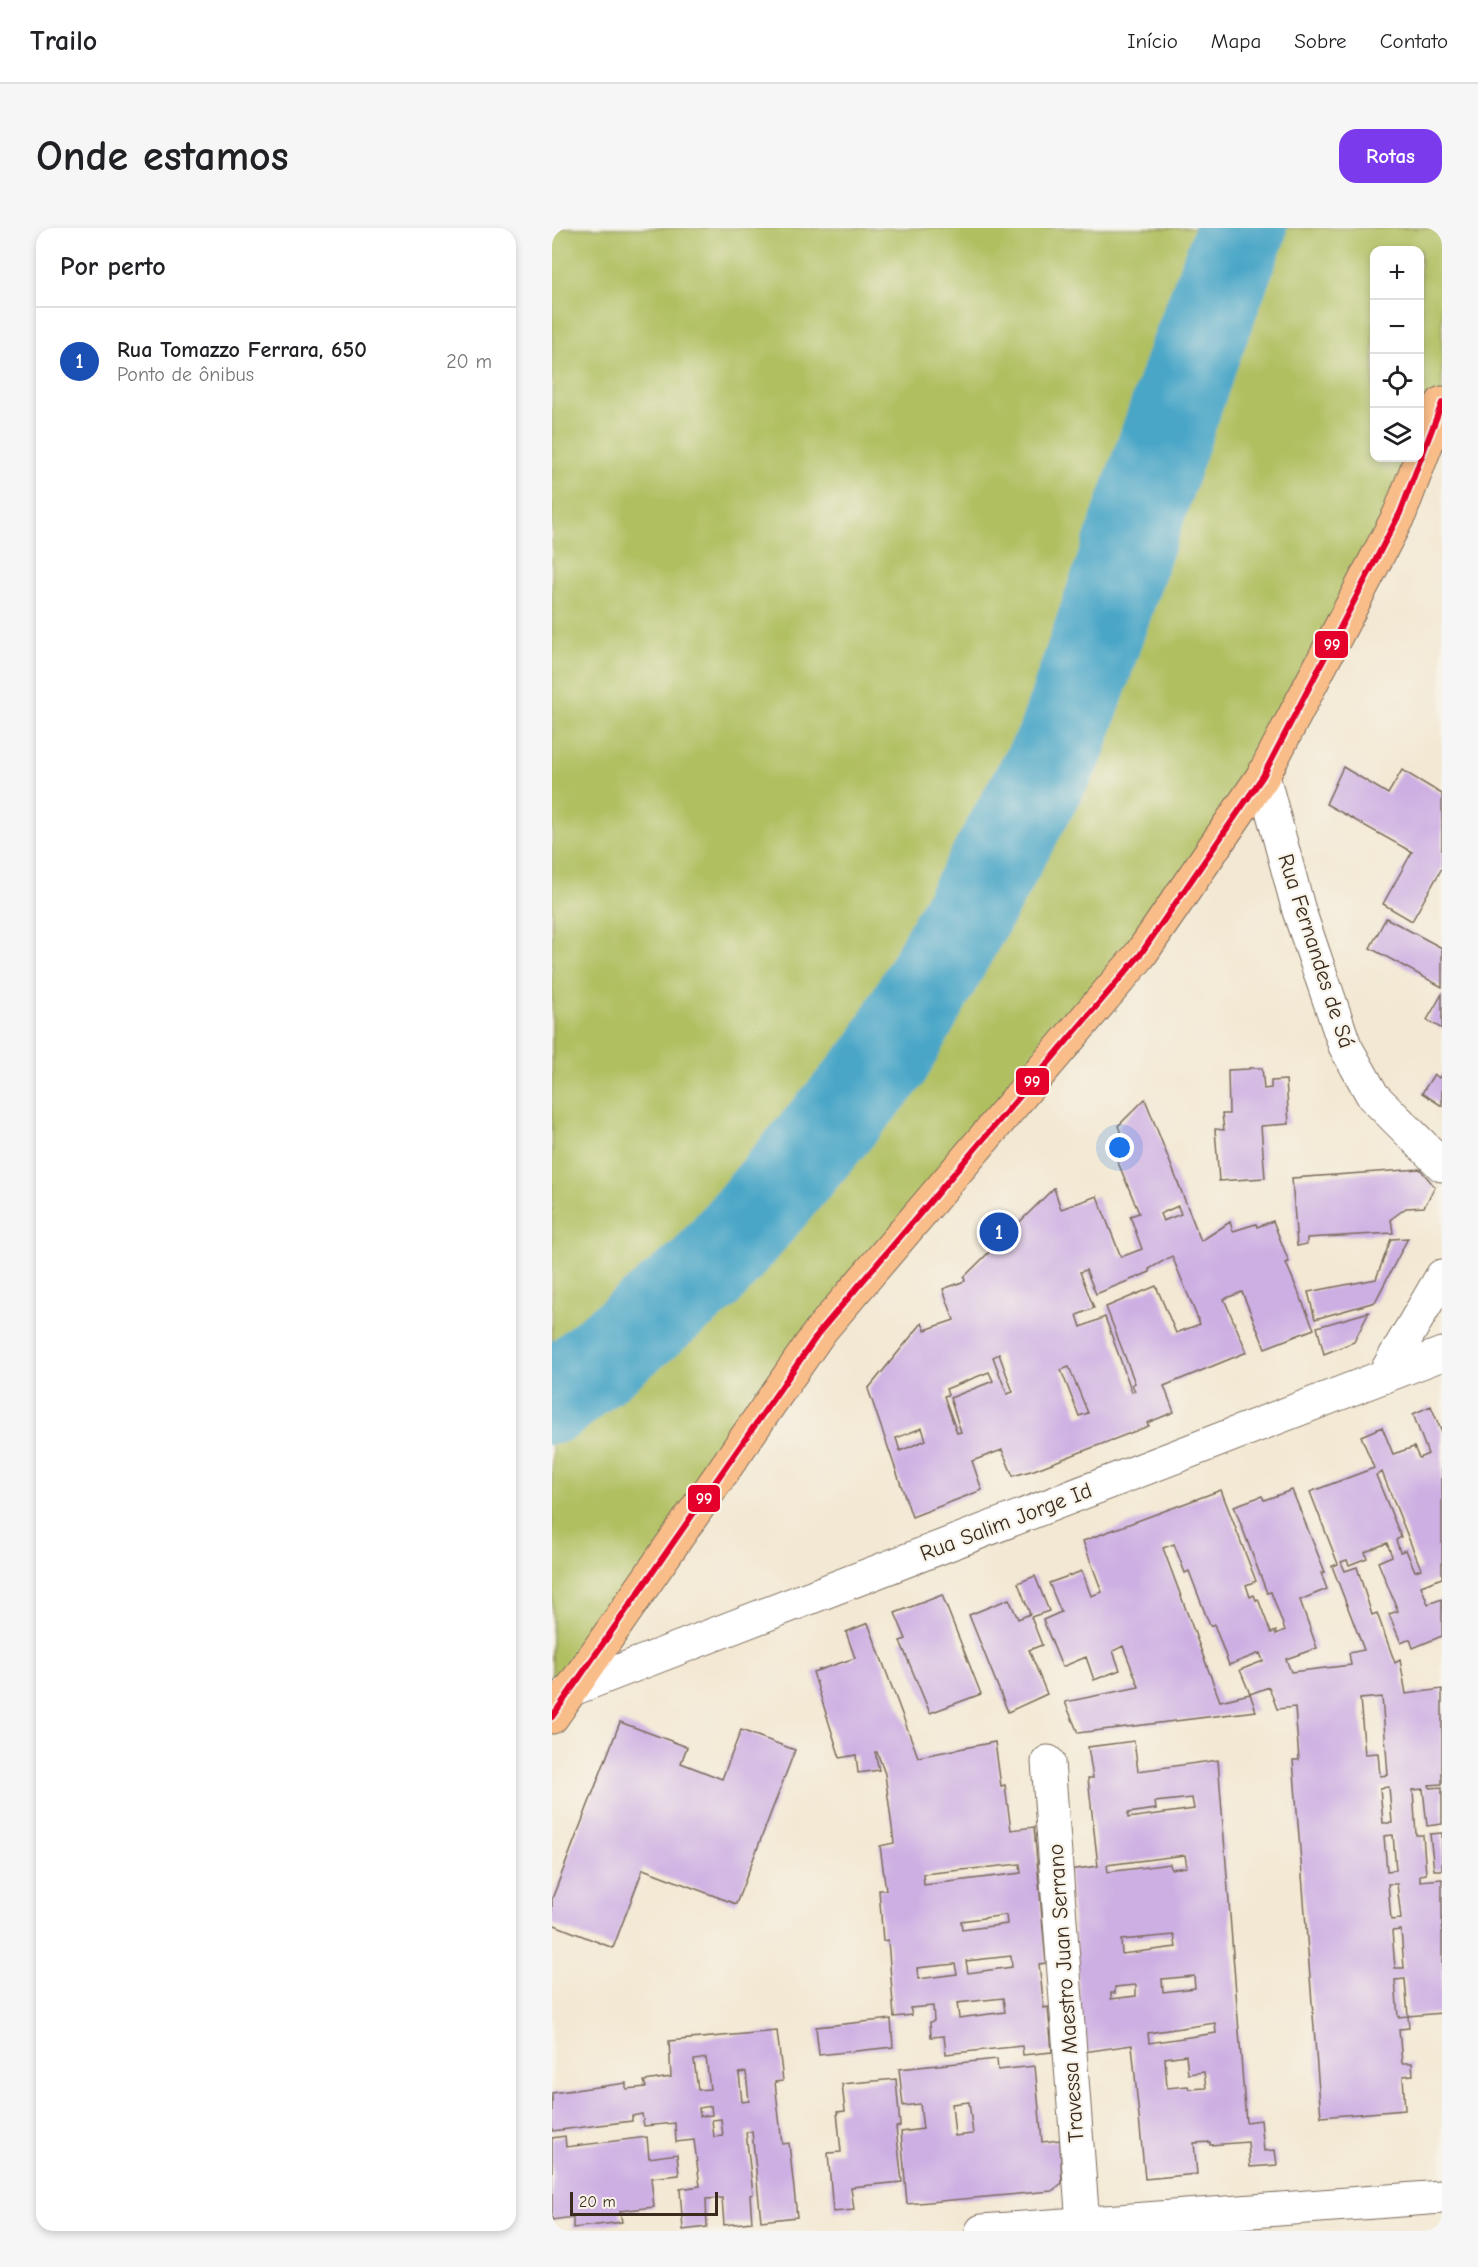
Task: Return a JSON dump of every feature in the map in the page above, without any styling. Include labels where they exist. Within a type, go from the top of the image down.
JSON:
[{"type":"main road","points":[[552,1717],[821,1330],[1140,956],[1263,776],[1400,513],[1442,403]]},
{"type":"street","name":"Rua Fernandes de Sá","points":[[1263,776],[1299,911],[1346,1046],[1373,1096],[1442,1165]]},
{"type":"street","points":[[1383,1377],[1442,1276]]},
{"type":"street","name":"Rua Salim Jorge Id","points":[[570,1690],[1442,1354]]},
{"type":"street","name":"Travessa Maestro Juan Serrano","points":[[1048,1762],[1083,2224]]},
{"type":"street","points":[[982,2231],[1442,2198]]},
{"type":"green space","points":[[552,228],[1442,228],[1442,422],[1424,460],[1424,246],[1370,246],[1370,462],[1423,462],[1283,758],[801,1363],[552,1734]]},
{"type":"building","points":[[1343,767],[1388,794],[1402,770],[1442,794],[1442,868],[1412,921],[1383,904],[1412,852],[1326,804]]},
{"type":"building","points":[[1386,918],[1442,948],[1442,987],[1370,948]]},
{"type":"building","points":[[1442,994],[1442,1029],[1427,1020]]},
{"type":"building","points":[[1262,1068],[1264,1089],[1271,1088],[1271,1081],[1286,1080],[1289,1124],[1261,1126],[1265,1178],[1219,1181],[1215,1129],[1224,1130],[1222,1114],[1229,1114],[1228,1070]]},
{"type":"building","points":[[1442,1073],[1442,1106],[1422,1093],[1434,1074],[1439,1078]]},
{"type":"building","points":[[1145,1099],[1201,1241],[1230,1222],[1233,1231],[1256,1224],[1257,1227],[1273,1221],[1289,1262],[1286,1263],[1314,1329],[1265,1348],[1242,1292],[1224,1299],[1247,1352],[1164,1386],[1174,1412],[1147,1423],[1149,1426],[1013,1476],[1002,1450],[972,1461],[982,1490],[912,1517],[868,1389],[922,1323],[925,1330],[954,1320],[943,1289],[965,1281],[964,1277],[1054,1188],[1061,1209],[1097,1196],[1121,1257],[1142,1249],[1130,1216],[1139,1213],[1117,1160],[1129,1154],[1118,1126]],"holes":[[[1178,1206],[1181,1214],[1163,1221],[1160,1214]],[[1172,1256],[1200,1324],[1176,1333],[1156,1286],[1106,1307],[1135,1383],[1132,1385],[1135,1391],[1132,1392],[1105,1317],[1081,1327],[1077,1315],[1094,1308],[1080,1272],[1086,1270],[1096,1294],[1150,1272],[1149,1269]],[[999,1354],[1013,1392],[1007,1394],[993,1357]],[[1069,1367],[1088,1413],[1079,1416],[1061,1370]],[[989,1372],[993,1381],[950,1398],[961,1432],[957,1433],[944,1396],[948,1395],[946,1389]],[[922,1428],[926,1440],[900,1451],[896,1438]]]},
{"type":"building","points":[[1420,1169],[1435,1187],[1424,1207],[1406,1208],[1391,1219],[1393,1233],[1307,1238],[1307,1244],[1297,1246],[1292,1178]]},
{"type":"building","points":[[1408,1238],[1375,1302],[1315,1319],[1308,1292],[1376,1279],[1391,1239]]},
{"type":"building","points":[[1369,1312],[1354,1342],[1324,1354],[1317,1327]]},
{"type":"building","points":[[1431,1406],[1442,1433],[1442,1578],[1421,1586],[1428,1604],[1442,1599],[1442,1636],[1413,1648],[1410,1639],[1401,1643],[1389,1614],[1398,1611],[1378,1562],[1392,1556],[1387,1543],[1365,1552],[1367,1558],[1349,1565],[1347,1560],[1341,1562],[1345,1571],[1357,1567],[1372,1615],[1377,1613],[1395,1663],[1400,1660],[1406,1694],[1442,1689],[1442,1784],[1429,1785],[1430,1788],[1442,1787],[1442,1824],[1427,1826],[1423,1789],[1413,1790],[1416,1835],[1423,1835],[1426,1874],[1420,1875],[1420,1881],[1442,1879],[1442,2013],[1408,2016],[1409,2028],[1399,2029],[1402,2063],[1412,2063],[1413,2075],[1403,2076],[1405,2110],[1321,2117],[1293,1760],[1299,1760],[1295,1707],[1277,1709],[1269,1687],[1250,1694],[1256,1711],[1078,1733],[1065,1702],[1139,1687],[1123,1646],[1113,1651],[1120,1670],[1094,1680],[1086,1657],[1062,1667],[1043,1620],[1061,1612],[1049,1583],[1082,1571],[1091,1596],[1102,1592],[1083,1541],[1221,1490],[1256,1581],[1246,1585],[1250,1597],[1254,1595],[1256,1600],[1258,1599],[1271,1633],[1276,1631],[1276,1634],[1285,1630],[1271,1592],[1267,1593],[1234,1506],[1262,1496],[1264,1500],[1292,1490],[1325,1572],[1321,1573],[1327,1589],[1300,1600],[1317,1648],[1286,1659],[1291,1672],[1351,1665],[1349,1653],[1364,1650],[1332,1566],[1338,1564],[1310,1492],[1374,1468],[1361,1436],[1382,1427],[1393,1454],[1414,1447],[1419,1458],[1428,1454],[1413,1414]],"holes":[[[1382,1472],[1421,1569],[1415,1571],[1406,1550],[1400,1552],[1396,1540],[1401,1537],[1376,1475]],[[1174,1544],[1185,1573],[1189,1571],[1210,1626],[1214,1624],[1229,1665],[1260,1653],[1263,1661],[1240,1670],[1250,1694],[1220,1701],[1163,1548]],[[1382,1697],[1388,1775],[1380,1776],[1378,1753],[1365,1754],[1360,1699]],[[1389,1787],[1392,1823],[1383,1823],[1380,1788]],[[1393,1835],[1396,1870],[1387,1871],[1384,1836]],[[1388,1884],[1397,1884],[1401,1919],[1391,1920]],[[1401,1930],[1404,1968],[1395,1968],[1392,1931]],[[1405,1979],[1408,2016],[1398,2017],[1395,1980]]]},
{"type":"building","points":[[1035,1576],[1049,1611],[1031,1617],[1042,1645],[1029,1650],[1047,1694],[1008,1712],[969,1615],[1009,1599],[1018,1619],[1030,1614],[1018,1583]]},
{"type":"building","points":[[942,1595],[981,1694],[930,1713],[900,1641],[906,1639],[895,1613]]},
{"type":"building","points":[[868,1623],[918,1757],[995,1742],[1001,1786],[1005,1785],[1011,1830],[1034,1827],[1046,1963],[1039,1964],[1044,2008],[1048,2007],[1052,2052],[1023,2055],[1022,2046],[946,2054],[944,2036],[931,2037],[930,2022],[934,2021],[933,2006],[910,2008],[912,2015],[894,2017],[888,1940],[883,1941],[879,1890],[886,1890],[880,1846],[894,1843],[885,1774],[877,1752],[875,1752],[879,1770],[858,1773],[856,1755],[840,1758],[813,1672],[855,1658],[846,1632]],"holes":[[[1020,1864],[1021,1873],[924,1885],[923,1874]],[[1006,1915],[1007,1924],[962,1930],[961,1921]],[[1011,1956],[1012,1967],[968,1973],[966,1961]],[[955,1964],[957,1974],[918,1979],[917,1968]],[[1003,1998],[1005,2012],[959,2018],[957,2003]]]},
{"type":"building","points":[[620,1722],[687,1747],[681,1763],[722,1779],[741,1730],[795,1750],[736,1904],[643,1869],[613,1948],[552,1924],[552,1899]]},
{"type":"building","points":[[1134,1741],[1138,1771],[1218,1760],[1246,2122],[1261,2120],[1264,2151],[1275,2150],[1277,2165],[1250,2167],[1248,2142],[1210,2145],[1210,2142],[1194,2143],[1197,2174],[1145,2179],[1132,2045],[1084,2052],[1069,1870],[1098,1866],[1088,1778],[1093,1778],[1088,1747]],"holes":[[[1192,1798],[1194,1809],[1128,1818],[1128,1813],[1156,1809],[1155,1802]],[[1185,1855],[1187,1867],[1171,1869],[1170,1864],[1108,1872],[1107,1865]],[[1174,1935],[1176,1947],[1122,1954],[1121,1940]],[[1194,1976],[1195,1988],[1163,1992],[1162,1979]],[[1136,1985],[1136,1996],[1111,1999],[1111,1993],[1115,1993],[1115,1987]],[[1215,2023],[1216,2033],[1149,2043],[1148,2033]],[[1186,2055],[1188,2074],[1204,2072],[1206,2088],[1189,2089],[1188,2086],[1167,2088],[1165,2058]]]},
{"type":"building","points":[[1442,1833],[1442,1870],[1434,1870],[1430,1834]]},
{"type":"building","points":[[891,2019],[893,2047],[819,2055],[816,2027]]},
{"type":"building","points":[[777,2031],[783,2081],[775,2082],[782,2144],[789,2143],[797,2217],[761,2221],[752,2131],[746,2132],[753,2194],[750,2195],[752,2222],[724,2225],[722,2198],[706,2199],[707,2227],[683,2230],[680,2189],[700,2186],[694,2140],[676,2142],[675,2123],[644,2126],[642,2114],[632,2116],[632,2121],[552,2131],[552,2093],[626,2083],[626,2089],[646,2087],[644,2081],[671,2077],[669,2041]],"holes":[[[706,2058],[710,2089],[698,2090],[694,2060]],[[746,2072],[749,2101],[742,2102],[739,2073]],[[711,2106],[712,2115],[700,2116],[699,2108]],[[721,2119],[723,2136],[714,2137],[712,2120]]]},
{"type":"building","points":[[997,2059],[998,2070],[1035,2066],[1042,2142],[1060,2140],[1062,2183],[1052,2191],[907,2204],[901,2132],[923,2129],[920,2104],[903,2106],[899,2069]],"holes":[[[969,2102],[973,2134],[955,2136],[952,2104]]]},
{"type":"building","points":[[896,2079],[900,2126],[896,2127],[902,2182],[851,2187],[854,2210],[833,2212],[828,2153],[841,2152],[837,2112],[845,2111],[842,2084]]},
{"type":"building","points":[[565,2136],[566,2147],[647,2137],[649,2158],[677,2154],[679,2175],[651,2178],[654,2207],[620,2211],[622,2222],[573,2228],[573,2217],[552,2220],[552,2138]]},
{"type":"waterway","points":[[552,1399],[706,1273],[885,1061],[1060,745],[1192,360],[1242,228]]},
{"type":"transit line","name":"99","points":[[552,1717],[821,1330],[1140,955],[1263,776],[1400,513],[1442,403]]},
{"type":"place","name":"Rua Tomazzo Ferrara, 650","points":[[999,1232]]}]
